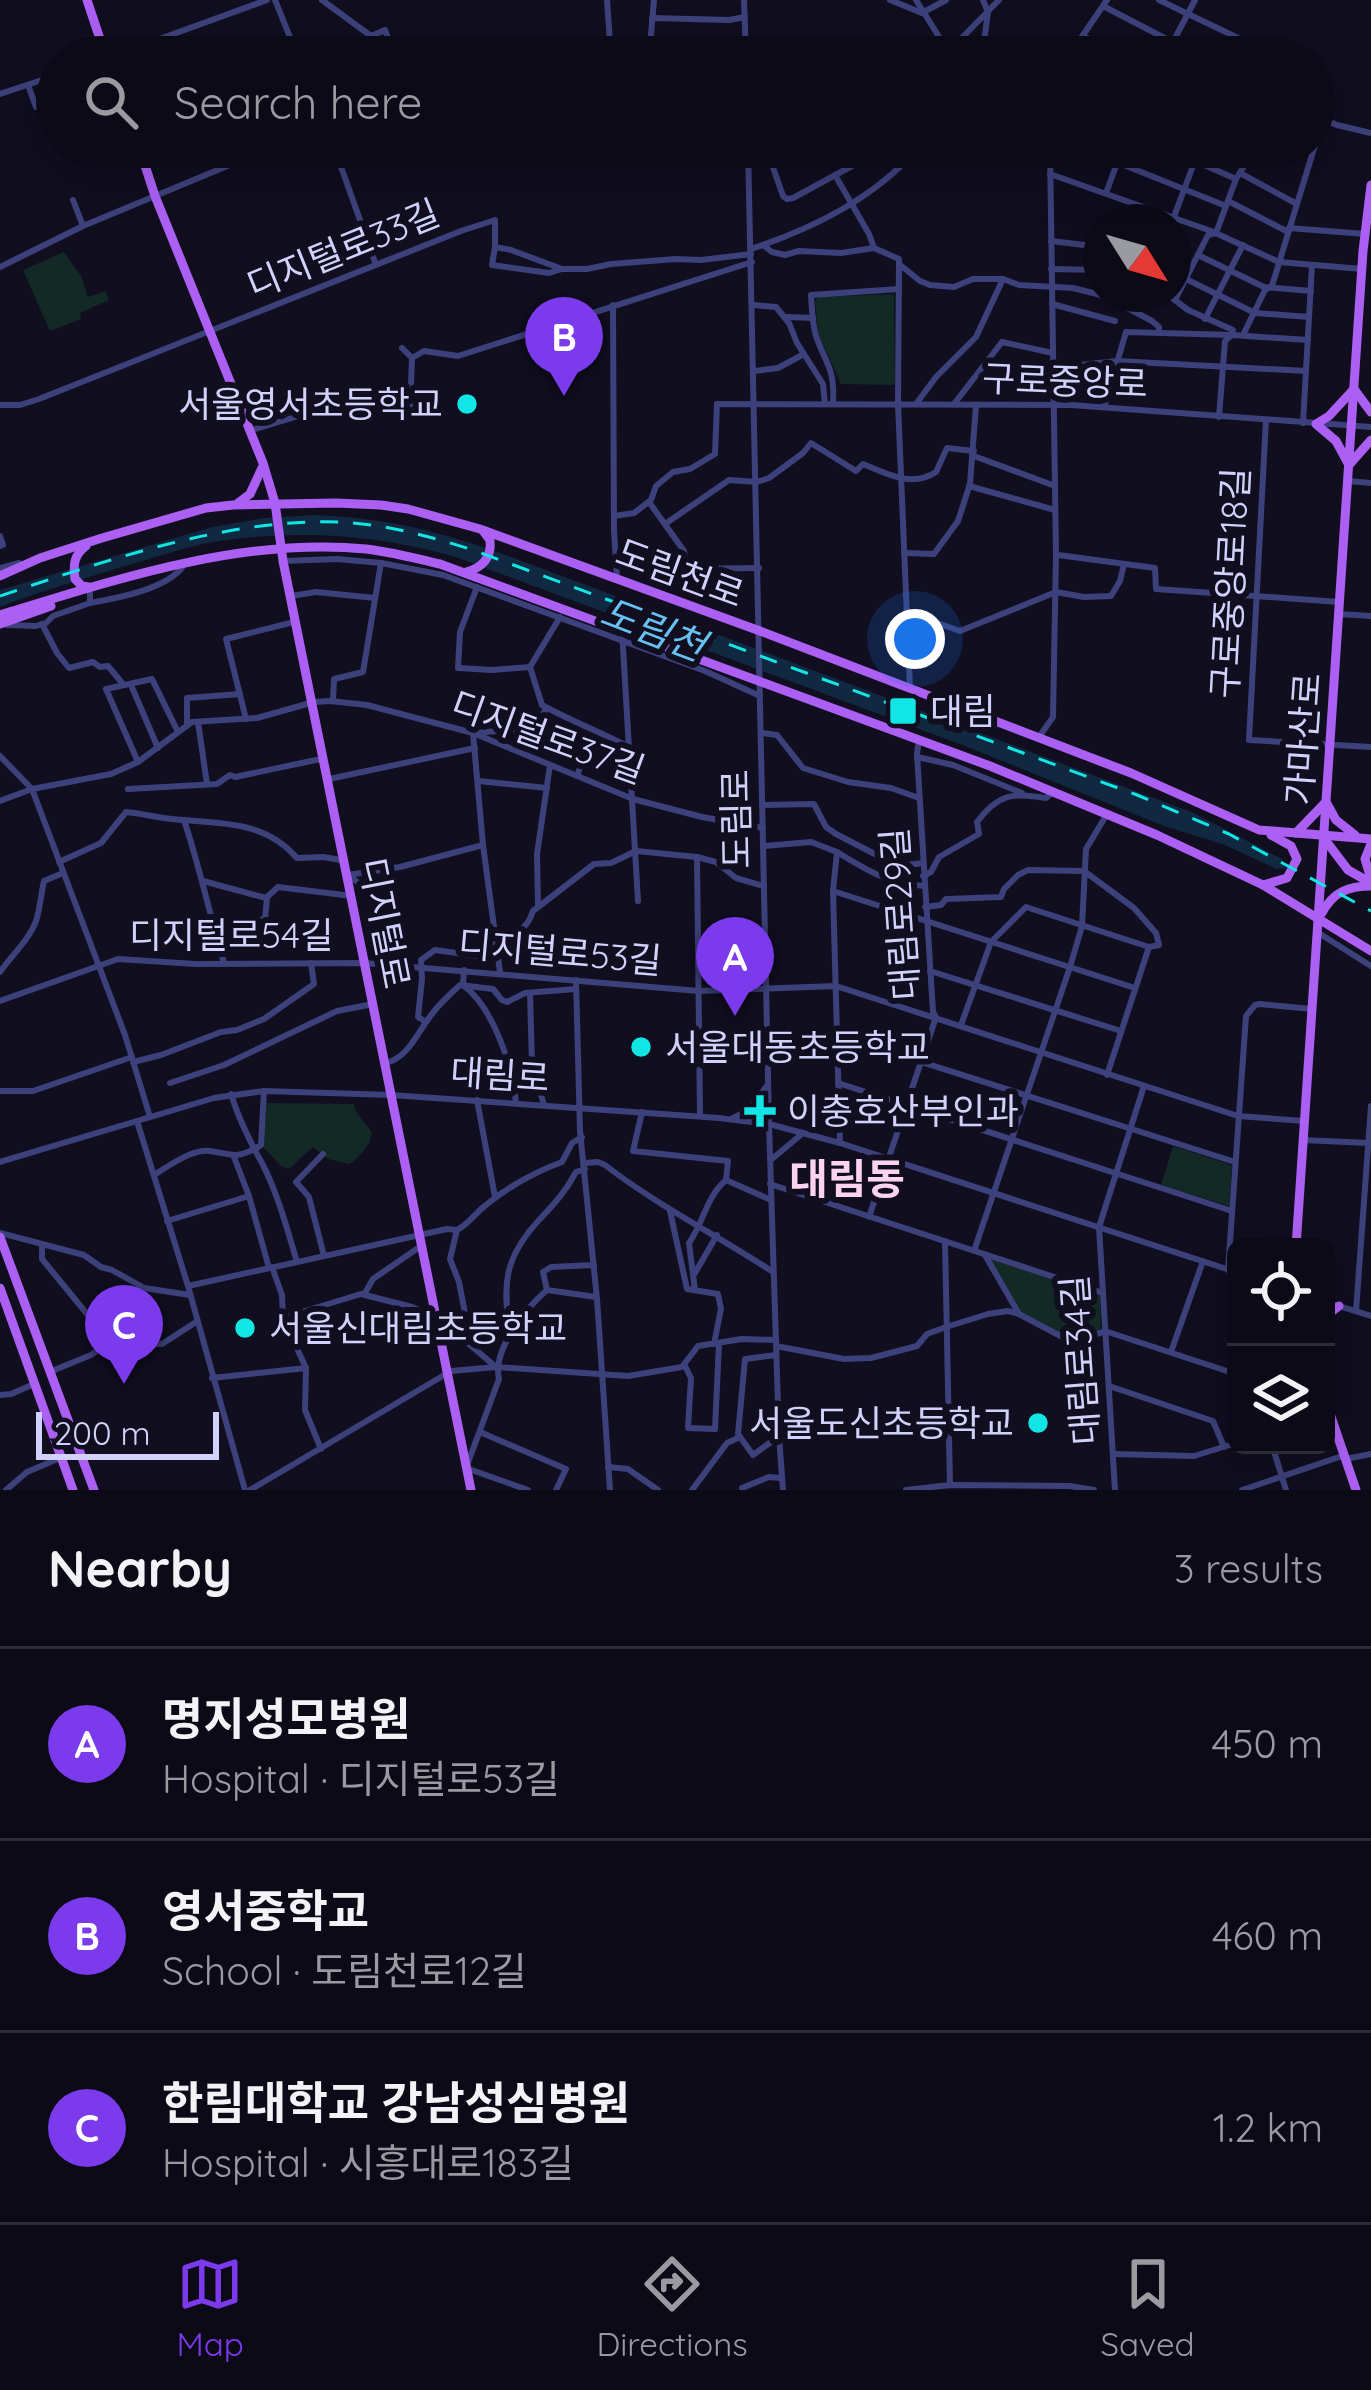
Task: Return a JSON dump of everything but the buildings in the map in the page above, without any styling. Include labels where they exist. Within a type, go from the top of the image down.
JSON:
[{"type":"main road","points":[[87,0],[100,36]]},
{"type":"main road","points":[[146,168],[276,507]]},
{"type":"main road","name":"가마산로","points":[[1297,1238],[1371,185]]},
{"type":"main road","points":[[1371,412],[1354,389],[1316,424],[1336,441],[1349,464],[1371,440]]},
{"type":"main road","points":[[233,505],[250,494],[262,463]]},
{"type":"main road","name":"도림천로","points":[[2,569],[206,508],[381,505],[483,531],[617,579],[1131,773],[1258,830],[1367,840]]},
{"type":"main road","name":"디지털로","points":[[276,507],[471,1490]]},
{"type":"main road","points":[[467,572],[488,556],[491,547],[483,531]]},
{"type":"main road","points":[[91,542],[78,552],[73,566],[75,579],[92,594]]},
{"type":"main road","name":"도림천로","points":[[92,594],[187,561],[282,551],[364,549],[440,563],[467,572],[478,583],[622,636],[761,678],[1107,814],[1263,885],[1371,951]]},
{"type":"main road","points":[[1,615],[92,594]]},
{"type":"main road","points":[[0,625],[92,594]]},
{"type":"main road","points":[[1296,833],[1326,802],[1340,825],[1367,840],[1365,859],[1371,883]]},
{"type":"main road","points":[[1258,830],[1287,842],[1297,859],[1287,878],[1263,885]]},
{"type":"main road","points":[[1324,836],[1340,862],[1371,883]]},
{"type":"main road","points":[[1318,920],[1332,897],[1346,888],[1371,883]]},
{"type":"main road","points":[[0,1235],[94,1490]]},
{"type":"main road","points":[[0,1288],[73,1490]]},
{"type":"main road","points":[[1335,1309],[1339,1306]]},
{"type":"main road","points":[[1335,1427],[1357,1490]]},
{"type":"street","points":[[168,36],[271,0],[288,36]]},
{"type":"street","points":[[322,0],[371,36]]},
{"type":"street","points":[[607,0],[609,36]]},
{"type":"street","points":[[651,36],[654,0]]},
{"type":"street","points":[[744,0],[745,36]]},
{"type":"street","points":[[890,0],[922,13]]},
{"type":"street","points":[[916,0],[937,36]]},
{"type":"street","points":[[922,13],[946,0]]},
{"type":"street","points":[[982,0],[988,12],[985,36]]},
{"type":"street","points":[[964,36],[999,0]]},
{"type":"street","points":[[1159,0],[1234,36]]},
{"type":"street","points":[[1175,36],[1195,0]]},
{"type":"street","points":[[1083,36],[1105,3],[1162,36]]},
{"type":"street","points":[[652,18],[745,17]]},
{"type":"street","points":[[0,94],[36,82]]},
{"type":"street","points":[[28,85],[36,107]]},
{"type":"street","points":[[1335,122],[1371,133]]},
{"type":"street","points":[[0,267],[82,226],[222,168]]},
{"type":"street","points":[[341,168],[376,265]]},
{"type":"street","name":"도림로","points":[[749,168],[770,1184],[783,1490]]},
{"type":"street","points":[[773,168],[787,199],[849,168]]},
{"type":"street","points":[[412,358],[424,351],[458,356],[751,255],[852,204],[898,168]]},
{"type":"street","points":[[1039,737],[1053,717],[1056,592],[1050,168]]},
{"type":"street","points":[[1106,193],[1115,168]]},
{"type":"street","points":[[1135,168],[1289,230],[1368,227]]},
{"type":"street","points":[[1178,204],[1191,168]]},
{"type":"street","points":[[1216,168],[1297,203]]},
{"type":"street","points":[[1216,233],[1243,168]]},
{"type":"street","points":[[1243,335],[1279,262],[1305,168]]},
{"type":"street","points":[[1050,174],[1134,204]]},
{"type":"street","points":[[836,175],[874,248]]},
{"type":"street","points":[[73,200],[82,226]]},
{"type":"street","name":"디지털로33길","points":[[0,404],[39,399],[495,220],[495,247]]},
{"type":"street","points":[[1191,225],[1279,262],[1362,269]]},
{"type":"street","points":[[1191,269],[1208,235],[1216,233]]},
{"type":"street","points":[[1050,241],[1083,245]]},
{"type":"street","points":[[763,245],[785,256],[799,251],[841,253],[874,248],[899,259],[898,404],[910,688]]},
{"type":"street","points":[[1205,319],[1243,245]]},
{"type":"street","points":[[562,269],[549,274],[491,265],[495,247],[562,269],[751,255]]},
{"type":"street","points":[[1198,256],[1269,287],[1311,290]]},
{"type":"street","points":[[899,264],[930,285],[954,287],[973,279],[1003,278],[1019,285],[1083,290]]},
{"type":"street","points":[[1303,422],[1312,265]]},
{"type":"street","points":[[1051,268],[1083,269]]},
{"type":"street","points":[[916,404],[976,338],[1003,278]]},
{"type":"street","points":[[1191,281],[1256,313],[1309,317]]},
{"type":"street","points":[[829,404],[834,378],[820,350],[812,295],[899,289]]},
{"type":"street","points":[[1052,304],[1115,321]]},
{"type":"street","points":[[614,305],[617,579]]},
{"type":"street","points":[[753,305],[776,307],[785,317],[824,384],[829,404]]},
{"type":"street","points":[[1191,310],[1233,330],[1232,334]]},
{"type":"street","points":[[1136,312],[1159,327],[1159,332]]},
{"type":"street","points":[[785,317],[813,318]]},
{"type":"street","points":[[1104,407],[1126,332],[1308,340]]},
{"type":"street","points":[[1220,417],[1225,341],[1232,334]]},
{"type":"street","points":[[954,404],[1003,342],[1053,353]]},
{"type":"street","points":[[250,430],[347,394],[410,409],[412,358],[402,348]]},
{"type":"street","points":[[755,371],[778,368],[804,354]]},
{"type":"street","points":[[1053,368],[1118,361],[1306,371]]},
{"type":"street","points":[[614,516],[634,513],[673,472],[715,454],[717,404],[756,404]]},
{"type":"street","name":"구로중앙로","points":[[756,404],[1054,405],[1371,428]]},
{"type":"street","points":[[904,553],[934,554],[958,521],[969,486],[976,404]]},
{"type":"street","name":"구로중앙로18길","points":[[1266,420],[1249,740],[1330,744]]},
{"type":"street","points":[[665,524],[729,480],[769,478],[811,443],[856,471],[862,464],[901,479],[937,472],[947,448],[973,453],[1055,486]]},
{"type":"street","points":[[1348,481],[1371,483]]},
{"type":"street","points":[[969,486],[1055,510]]},
{"type":"street","points":[[649,502],[684,551],[686,569],[759,568]]},
{"type":"street","points":[[0,536],[0,546]]},
{"type":"street","points":[[282,551],[381,563],[478,583],[622,636],[761,697]]},
{"type":"street","points":[[1056,555],[1154,568],[1156,589],[1254,596],[1371,616]]},
{"type":"street","points":[[0,625],[42,624],[92,594],[125,595],[176,577],[187,561]]},
{"type":"street","points":[[333,701],[334,679],[363,673],[381,563]]},
{"type":"street","points":[[907,612],[960,631],[1056,592],[1111,596],[1124,564]]},
{"type":"street","points":[[478,583],[463,619],[458,668],[530,667]]},
{"type":"street","points":[[292,596],[316,592],[375,598]]},
{"type":"street","points":[[560,617],[530,667],[542,705],[629,747]]},
{"type":"street","points":[[246,719],[226,639],[297,621]]},
{"type":"street","points":[[42,624],[69,668],[93,662],[108,666],[127,684],[158,748]]},
{"type":"street","points":[[622,636],[638,901]]},
{"type":"street","points":[[138,762],[106,689],[152,679],[178,732]]},
{"type":"street","points":[[0,801],[32,789],[111,774],[138,762],[187,726],[187,698],[240,694]]},
{"type":"street","name":"디지털로37길","points":[[187,726],[246,719],[314,702],[367,705],[473,733],[633,799],[763,828]]},
{"type":"street","points":[[533,728],[547,708]]},
{"type":"street","points":[[198,722],[207,784]]},
{"type":"street","points":[[500,972],[473,733],[533,728],[584,749],[577,776]]},
{"type":"street","points":[[762,733],[777,735],[803,768],[920,798]]},
{"type":"street","name":"대림로29길","points":[[869,1216],[936,1017],[922,863],[919,740]]},
{"type":"street","points":[[1330,744],[1371,747]]},
{"type":"street","points":[[329,779],[475,748]]},
{"type":"street","points":[[0,756],[32,789],[150,1117]]},
{"type":"street","points":[[917,757],[952,765],[1026,794],[1046,798],[1053,792]]},
{"type":"street","points":[[128,788],[217,784],[230,776],[325,758]]},
{"type":"street","points":[[538,906],[537,854],[550,765]]},
{"type":"street","points":[[477,781],[547,788]]},
{"type":"street","points":[[923,876],[939,857],[979,834],[977,821],[996,801],[1026,794]]},
{"type":"street","points":[[763,805],[814,804],[826,827],[836,834],[898,866],[922,863]]},
{"type":"street","points":[[59,862],[101,843],[126,812],[220,821],[253,829],[284,844],[297,858],[345,861]]},
{"type":"street","points":[[974,1251],[1082,926],[1086,849],[1107,814]]},
{"type":"street","points":[[184,820],[224,964]]},
{"type":"street","points":[[764,847],[811,842],[896,884],[924,886]]},
{"type":"street","points":[[348,875],[483,845]]},
{"type":"street","points":[[421,967],[421,960],[435,950],[486,957],[497,940],[518,932],[538,906],[593,864],[610,863],[636,851],[716,862],[736,878],[764,886]]},
{"type":"street","points":[[837,852],[833,891],[840,1143]]},
{"type":"street","points":[[697,857],[700,1116]]},
{"type":"street","points":[[925,907],[946,899],[1001,897],[1028,870],[1084,871],[1126,900],[1156,933],[1159,944],[1149,946],[1026,907],[991,942],[961,1025]]},
{"type":"street","points":[[0,972],[38,917],[44,881],[63,873]]},
{"type":"street","points":[[348,875],[389,913],[393,944],[409,966]]},
{"type":"street","points":[[202,881],[267,897]]},
{"type":"street","points":[[212,925],[266,919],[267,897],[278,887],[352,896]]},
{"type":"street","points":[[833,891],[1135,988]]},
{"type":"street","points":[[1317,932],[1371,966]]},
{"type":"street","points":[[1107,1075],[1149,946]]},
{"type":"street","name":"디지털로54길","points":[[0,1001],[118,959],[365,963]]},
{"type":"street","points":[[0,1091],[33,1091],[132,1059],[161,1055],[264,1019],[314,984],[310,963]]},
{"type":"street","name":"디지털로53길","points":[[365,963],[500,972],[576,985],[699,991],[836,986],[1238,1116],[1304,1121]]},
{"type":"street","name":"디지털로53길","points":[[421,967],[418,1017],[426,1022]]},
{"type":"street","points":[[463,985],[464,970]]},
{"type":"street","points":[[929,970],[1121,1031]]},
{"type":"street","points":[[463,985],[474,993],[500,1036],[516,1103]]},
{"type":"street","points":[[385,1063],[403,1054],[449,994],[463,985],[493,988],[507,1001],[576,985],[582,1168],[610,1490]]},
{"type":"street","points":[[530,993],[532,1064],[544,1105]]},
{"type":"street","points":[[170,1083],[224,1065],[338,1011],[373,1004]]},
{"type":"street","points":[[1232,1238],[1246,1016],[1260,1004],[1312,1009]]},
{"type":"street","points":[[837,1035],[1235,1162]]},
{"type":"street","points":[[838,1083],[1232,1211]]},
{"type":"street","points":[[731,1119],[748,1110],[768,1084]]},
{"type":"street","points":[[1099,1227],[1144,1086]]},
{"type":"street","points":[[154,1176],[204,1150],[234,1157],[261,1145],[264,1091]]},
{"type":"street","name":"대림로","points":[[0,1162],[231,1094],[264,1091],[700,1116],[769,1124],[840,1143],[1227,1269]]},
{"type":"street","points":[[231,1094],[239,1123],[285,1220],[297,1262]]},
{"type":"street","points":[[477,1100],[496,1198]]},
{"type":"street","points":[[1356,1311],[1371,1106]]},
{"type":"street","points":[[642,1112],[633,1151],[728,1161],[726,1180],[716,1188],[689,1243],[694,1274]]},
{"type":"street","points":[[136,1121],[248,1490],[447,1372],[496,1367],[628,1376],[685,1365],[698,1346],[742,1339],[844,1359],[872,1358],[917,1346],[927,1334],[946,1327],[1000,1312],[1018,1314],[1066,1339],[1082,1340],[1106,1330],[1227,1371]]},
{"type":"street","points":[[770,1162],[803,1133]]},
{"type":"street","points":[[562,1162],[572,1142],[582,1137]]},
{"type":"street","points":[[1302,1140],[1368,1143]]},
{"type":"street","points":[[323,1154],[296,1182],[309,1197],[324,1256]]},
{"type":"street","points":[[234,1157],[282,1295],[284,1318],[306,1367],[304,1410],[321,1449]]},
{"type":"street","points":[[364,1294],[373,1279],[420,1241],[447,1228],[467,1225],[480,1209],[541,1170],[562,1162],[582,1168]]},
{"type":"street","points":[[511,1337],[506,1272],[521,1240],[565,1195],[582,1168],[598,1162],[773,1272]]},
{"type":"street","points":[[726,1180],[771,1200]]},
{"type":"street","points":[[770,1184],[1103,1293]]},
{"type":"street","points":[[167,1221],[249,1196]]},
{"type":"street","points":[[670,1211],[691,1289]]},
{"type":"street","name":"대림로34길","points":[[1099,1227],[1115,1490]]},
{"type":"street","points":[[457,1230],[450,1259],[466,1318]]},
{"type":"street","points":[[0,1235],[84,1255],[144,1288],[189,1290],[324,1256],[420,1241]]},
{"type":"street","points":[[691,1289],[694,1274],[718,1235]]},
{"type":"street","points":[[945,1241],[950,1485]]},
{"type":"street","points":[[42,1245],[42,1259],[110,1342]]},
{"type":"street","points":[[1360,1252],[1371,1256]]},
{"type":"street","points":[[985,1255],[1018,1314]]},
{"type":"street","points":[[1171,1352],[1203,1261]]},
{"type":"street","points":[[548,1290],[543,1272],[594,1265]]},
{"type":"street","points":[[685,1365],[691,1378],[688,1428],[715,1429],[721,1309],[718,1294],[691,1289]]},
{"type":"street","points":[[496,1367],[523,1315],[548,1290]]},
{"type":"street","points":[[548,1290],[596,1297]]},
{"type":"street","points":[[284,1318],[364,1294],[412,1307],[441,1323],[496,1367],[499,1379],[466,1468],[528,1490]]},
{"type":"street","points":[[1335,1305],[1370,1317]]},
{"type":"street","points":[[441,1323],[466,1318],[511,1337]]},
{"type":"street","points":[[52,1371],[110,1342],[162,1344],[197,1322]]},
{"type":"street","points":[[776,1347],[745,1359],[740,1436],[753,1455],[778,1436]]},
{"type":"street","points":[[212,1378],[306,1367]]},
{"type":"street","points":[[0,1395],[34,1384]]},
{"type":"street","points":[[1109,1386],[1213,1421],[1225,1447],[1194,1456],[1113,1454]]},
{"type":"street","points":[[480,1432],[566,1469],[556,1490]]},
{"type":"street","points":[[692,1490],[727,1443],[740,1436]]},
{"type":"street","points":[[1275,1454],[1286,1490]]},
{"type":"street","points":[[1242,1490],[1346,1457],[1371,1454]]},
{"type":"street","points":[[6,1490],[27,1472],[60,1458]]},
{"type":"street","points":[[608,1467],[628,1468],[658,1490]]},
{"type":"street","points":[[743,1490],[769,1477],[782,1478]]},
{"type":"street","points":[[906,1490],[950,1485],[1094,1490]]},
{"type":"green space","points":[[64,252],[81,276],[88,297],[105,291],[109,300],[80,313],[81,319],[50,331],[23,270]]},
{"type":"green space","points":[[894,294],[895,383],[841,384],[818,334],[815,301],[818,297]]},
{"type":"green space","points":[[266,1103],[354,1104],[371,1137],[349,1164],[328,1159],[313,1147],[289,1169],[263,1147]]},
{"type":"green space","points":[[1173,1146],[1232,1165],[1229,1206],[1161,1185]]},
{"type":"green space","points":[[990,1259],[1100,1295],[1101,1329],[1088,1336],[1068,1337],[1021,1312]]},
{"type":"water","name":"도림천","points":[[314,515],[416,528],[514,558],[1194,813],[1282,859],[1288,868],[1276,869],[965,746],[453,556],[423,549],[364,538],[304,535],[214,542],[0,607],[0,590],[212,527]]},
{"type":"railway","points":[[0,596],[167,544],[254,527],[339,522],[407,532],[473,550],[1137,795],[1229,834],[1371,911]]},
{"type":"place","name":"영서중학교","points":[[564,396]]},
{"type":"place","name":"서울영서초등학교","points":[[467,404]]},
{"type":"place","name":"대림","points":[[903,711]]},
{"type":"place","name":"명지성모병원","points":[[735,1016]]},
{"type":"place","name":"서울대동초등학교","points":[[641,1047]]},
{"type":"place","name":"이충호산부인과","points":[[760,1111]]},
{"type":"place","name":"서울신대림초등학교","points":[[245,1328]]},
{"type":"place","name":"한림대학교 강남성심병원","points":[[124,1384]]},
{"type":"place","name":"서울도신초등학교","points":[[1038,1423]]},
{"type":"district","name":"대림동","points":[[847,1179]]}]
